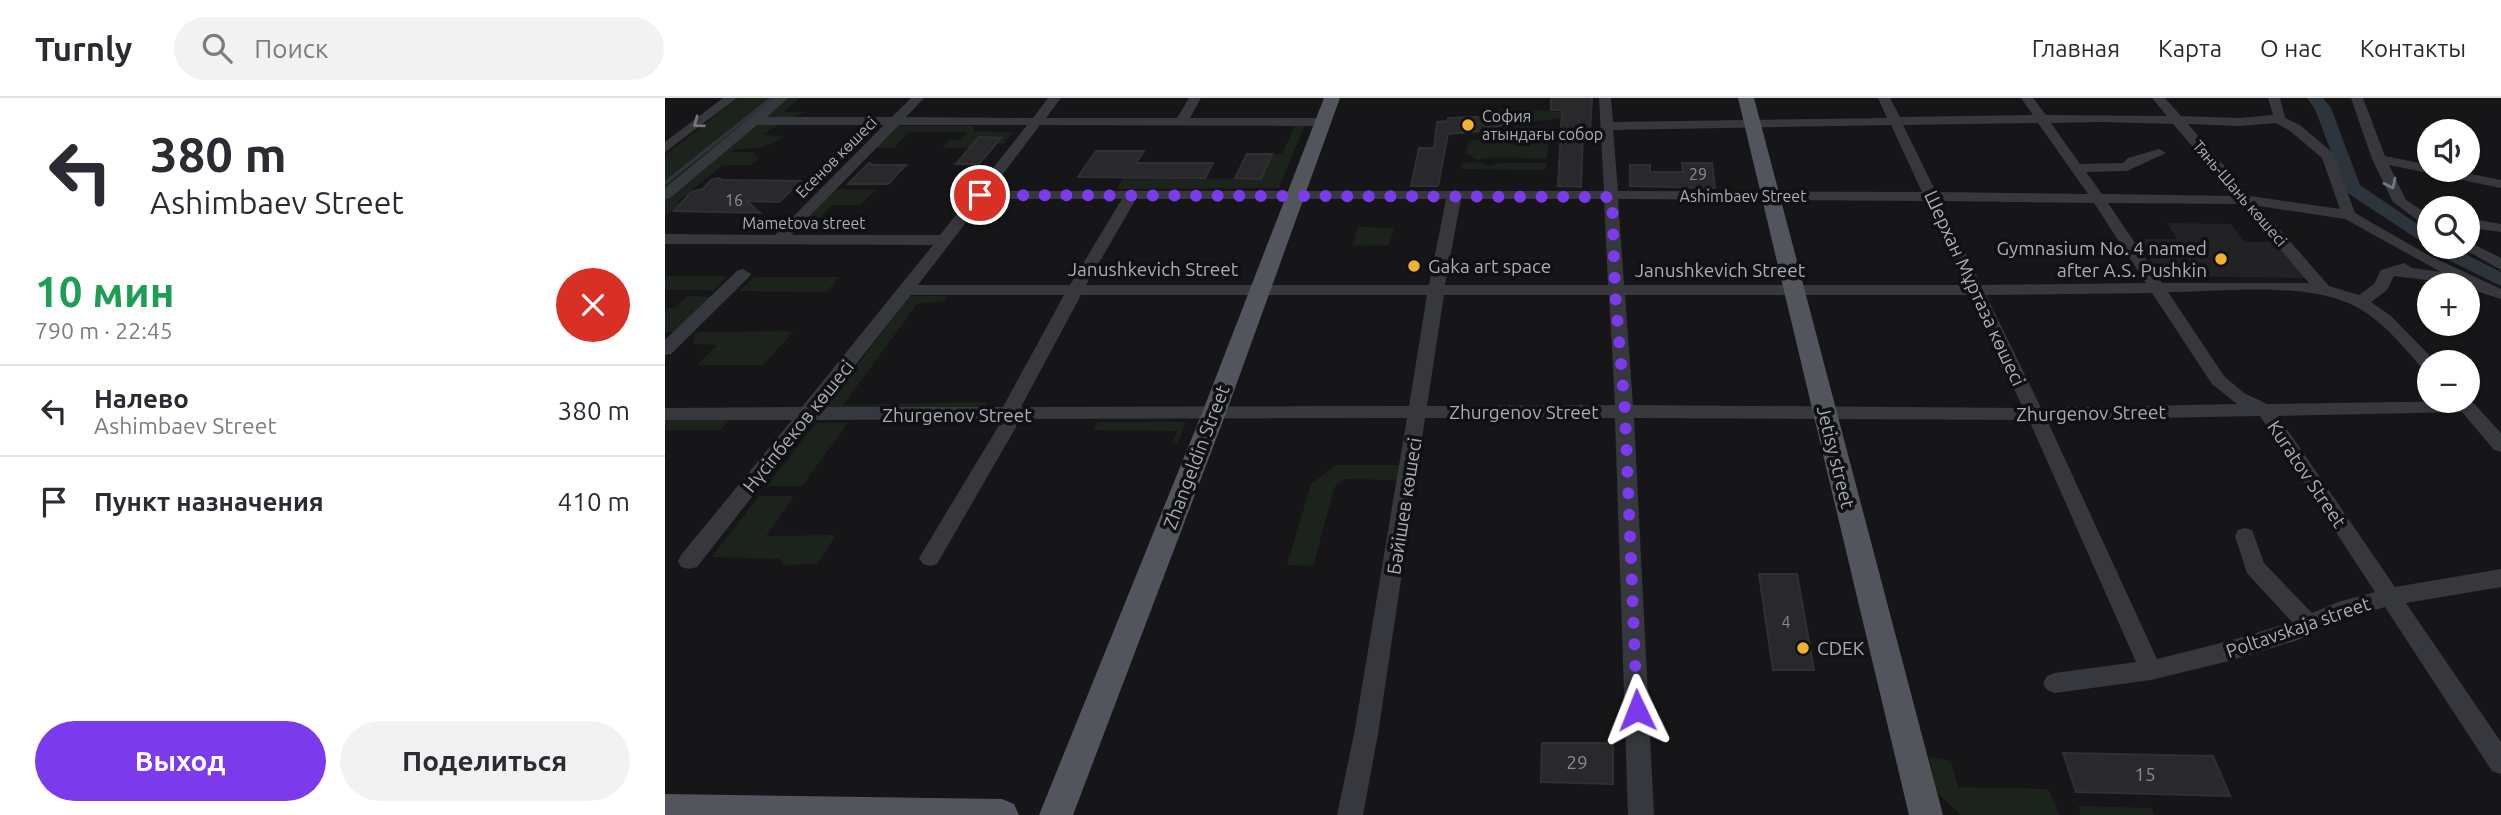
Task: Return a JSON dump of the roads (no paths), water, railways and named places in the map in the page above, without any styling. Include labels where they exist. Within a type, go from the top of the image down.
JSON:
[{"type":"main road","name":"Zhangeldin Street","points":[[1056,815],[1214,414],[1332,98]]},
{"type":"main road","name":"Jetisy street","points":[[1747,98],[1926,815]]},
{"type":"main road","points":[[665,810],[1002,815]]},
{"type":"street","points":[[665,148],[731,98]]},
{"type":"street","points":[[665,195],[782,98]]},
{"type":"street","name":"Есенов көшесі","points":[[778,240],[918,98]]},
{"type":"street","points":[[907,290],[1055,98]]},
{"type":"street","points":[[1182,121],[1195,98]]},
{"type":"street","points":[[1605,98],[1615,291],[1625,411],[1641,815]]},
{"type":"street","name":"Шерхан Мұртаза көшесі","points":[[1884,98],[2035,414],[2151,670]]},
{"type":"street","name":"Kuratov Street","points":[[2027,98],[2097,197],[2218,380],[2238,397],[2265,410],[2501,763]]},
{"type":"street","name":"Тянь-Шань көшесі","points":[[2158,98],[2322,288]]},
{"type":"street","points":[[2274,98],[2280,116],[2278,119]]},
{"type":"street","points":[[2357,98],[2379,159],[2400,202],[2417,214]]},
{"type":"street","points":[[1607,126],[2041,119],[2240,122],[2278,119],[2295,128],[2328,156],[2349,215]]},
{"type":"street","points":[[754,121],[1324,122]]},
{"type":"street","points":[[2077,168],[2127,167],[2133,161],[2159,153]]},
{"type":"street","points":[[2379,159],[2501,184]]},
{"type":"street","name":"Ashimbaev Street","points":[[980,195],[1771,195],[2248,200],[2349,215],[2393,241],[2494,291]]},
{"type":"street","name":"Бәйішев көшесі","points":[[1350,815],[1369,721],[1436,292],[1454,196]]},
{"type":"street","points":[[930,558],[1007,427],[1008,414],[1074,292],[1131,197]]},
{"type":"street","points":[[2480,224],[2501,228]]},
{"type":"street","name":"Mametovа street","points":[[665,239],[943,240]]},
{"type":"street","points":[[2393,241],[2408,259],[2408,267],[2387,273],[2381,287],[2363,300],[2387,319],[2417,352]]},
{"type":"street","points":[[2480,253],[2501,265]]},
{"type":"street","points":[[2394,271],[2460,280],[2494,291]]},
{"type":"street","points":[[665,350],[743,274]]},
{"type":"street","name":"Janushkevich Street","points":[[907,290],[1436,292],[2158,289],[2196,286],[2322,288],[2363,300]]},
{"type":"street","name":"Нүсіпбеков көшесі","points":[[689,561],[907,290]]},
{"type":"street","name":"Zhurgenov Street","points":[[665,414],[807,416],[1825,411],[2035,414],[2417,405]]},
{"type":"street","points":[[2473,413],[2501,445]]},
{"type":"street","points":[[2245,536],[2255,567],[2307,623]]},
{"type":"street","name":"Poltavskaja street","points":[[2055,683],[2151,670],[2261,642],[2290,633],[2307,623],[2389,597],[2501,578]]},
{"type":"waterway","points":[[665,183],[772,98]]},
{"type":"waterway","points":[[2315,98],[2323,108],[2352,188],[2417,233]]},
{"type":"waterway","points":[[2460,259],[2501,280]]},
{"type":"place","name":"София атындағы собор","points":[[1468,125]]},
{"type":"place","name":"Gymnasium No. 4 named after A.S. Pushkin","points":[[2221,259]]},
{"type":"place","name":"Gaka art space","points":[[1414,266]]},
{"type":"place","name":"CDEK","points":[[1803,648]]}]
